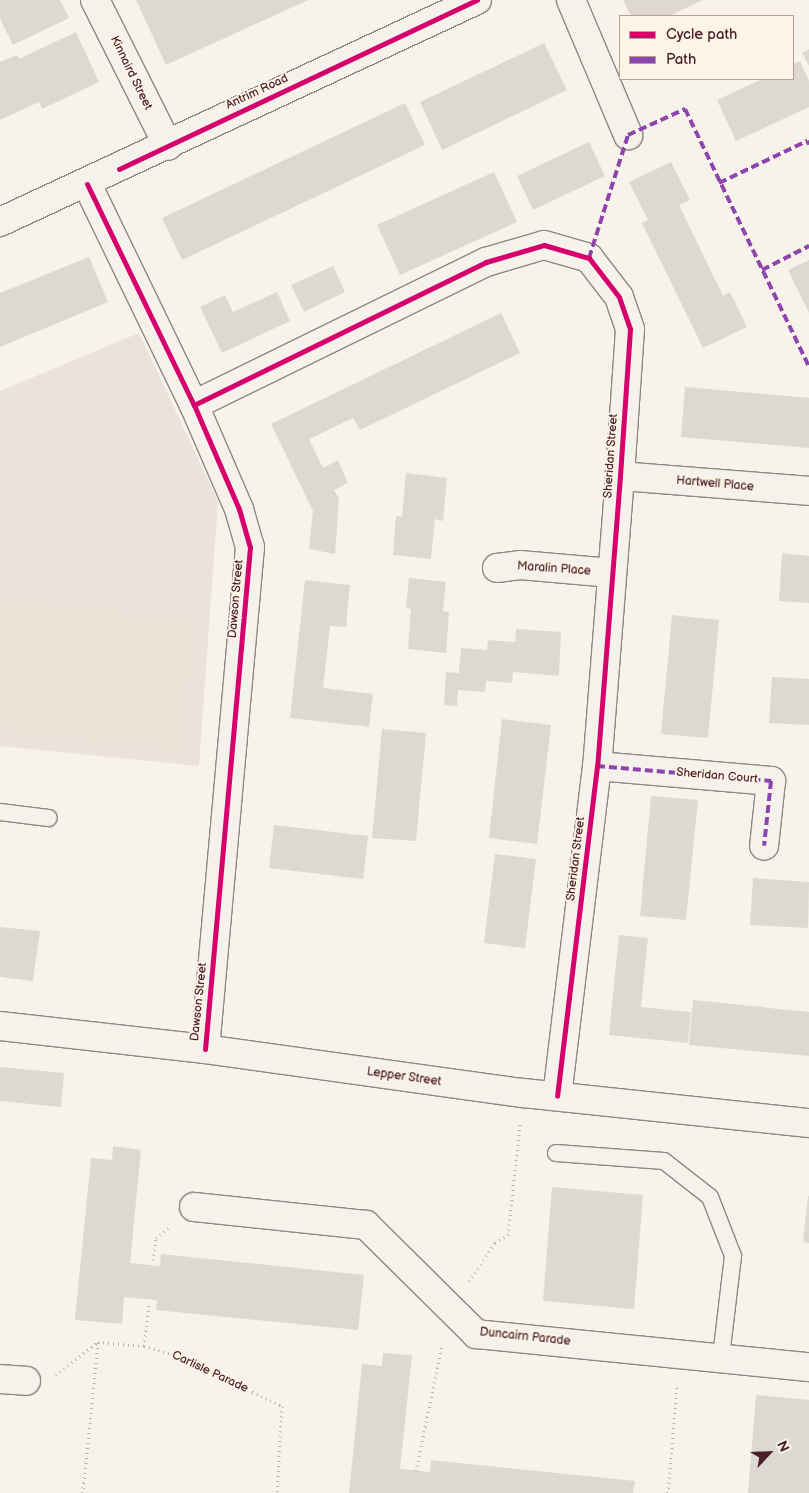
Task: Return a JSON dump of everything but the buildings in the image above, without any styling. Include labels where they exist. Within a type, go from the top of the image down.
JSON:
[{"type":"street","name":"Kinnaird Street","points":[[95,0],[168,146]]},
{"type":"street","name":"Antrim Road","points":[[0,222],[87,184],[477,0]]},
{"type":"street","points":[[571,0],[628,135]]},
{"type":"street","name":"Dawson Street","points":[[87,184],[194,405],[239,509],[250,546],[205,1049]]},
{"type":"street","name":"Sheridan Street","points":[[194,405],[486,262],[544,245],[589,258],[619,297],[630,329],[620,476],[597,766],[557,1096]]},
{"type":"street","name":"Hartwell Place","points":[[620,476],[809,491]]},
{"type":"street","name":"Maralin Place","points":[[497,568],[520,564],[612,573]]},
{"type":"street","name":"Sheridan Court","points":[[597,766],[771,780],[764,846]]},
{"type":"street","name":"Lepper Street","points":[[0,1026],[205,1049],[523,1093],[809,1123]]},
{"type":"street","name":"Duncairn Parade","points":[[194,1207],[366,1225],[476,1334],[680,1352],[809,1367]]},
{"type":"lane","points":[[0,812],[49,818]]},
{"type":"lane","points":[[556,1153],[664,1161],[710,1196],[732,1256],[721,1357]]},
{"type":"path","points":[[416,1471],[450,1308],[495,1243],[508,1235],[523,1093]]},
{"type":"path","points":[[154,1260],[156,1238],[194,1207]]},
{"type":"path","points":[[144,1346],[149,1303]]},
{"type":"path","points":[[13,1380],[46,1382],[98,1342]]},
{"type":"path","points":[[83,1493],[98,1342]]},
{"type":"path","points":[[668,1493],[680,1352]]},
{"type":"shaded area","points":[[139,333],[218,501],[199,766],[0,746],[0,391]]},
{"type":"shaded area","points":[[0,599],[195,620],[181,751],[0,731]]},
{"type":"marked path","points":[[589,258],[628,135],[685,109],[809,367]]},
{"type":"marked path","points":[[719,183],[807,141],[809,144]]},
{"type":"marked path","points":[[762,270],[809,246]]},
{"type":"marked path","points":[[597,766],[771,781],[764,846]]},
{"type":"cycle path","points":[[119,169],[477,0]]},
{"type":"cycle path","points":[[87,184],[194,405],[239,509],[250,547],[205,1049]]},
{"type":"cycle path","points":[[194,405],[486,262],[544,245],[589,258],[619,297],[630,329],[620,476],[597,766],[557,1096]]}]
